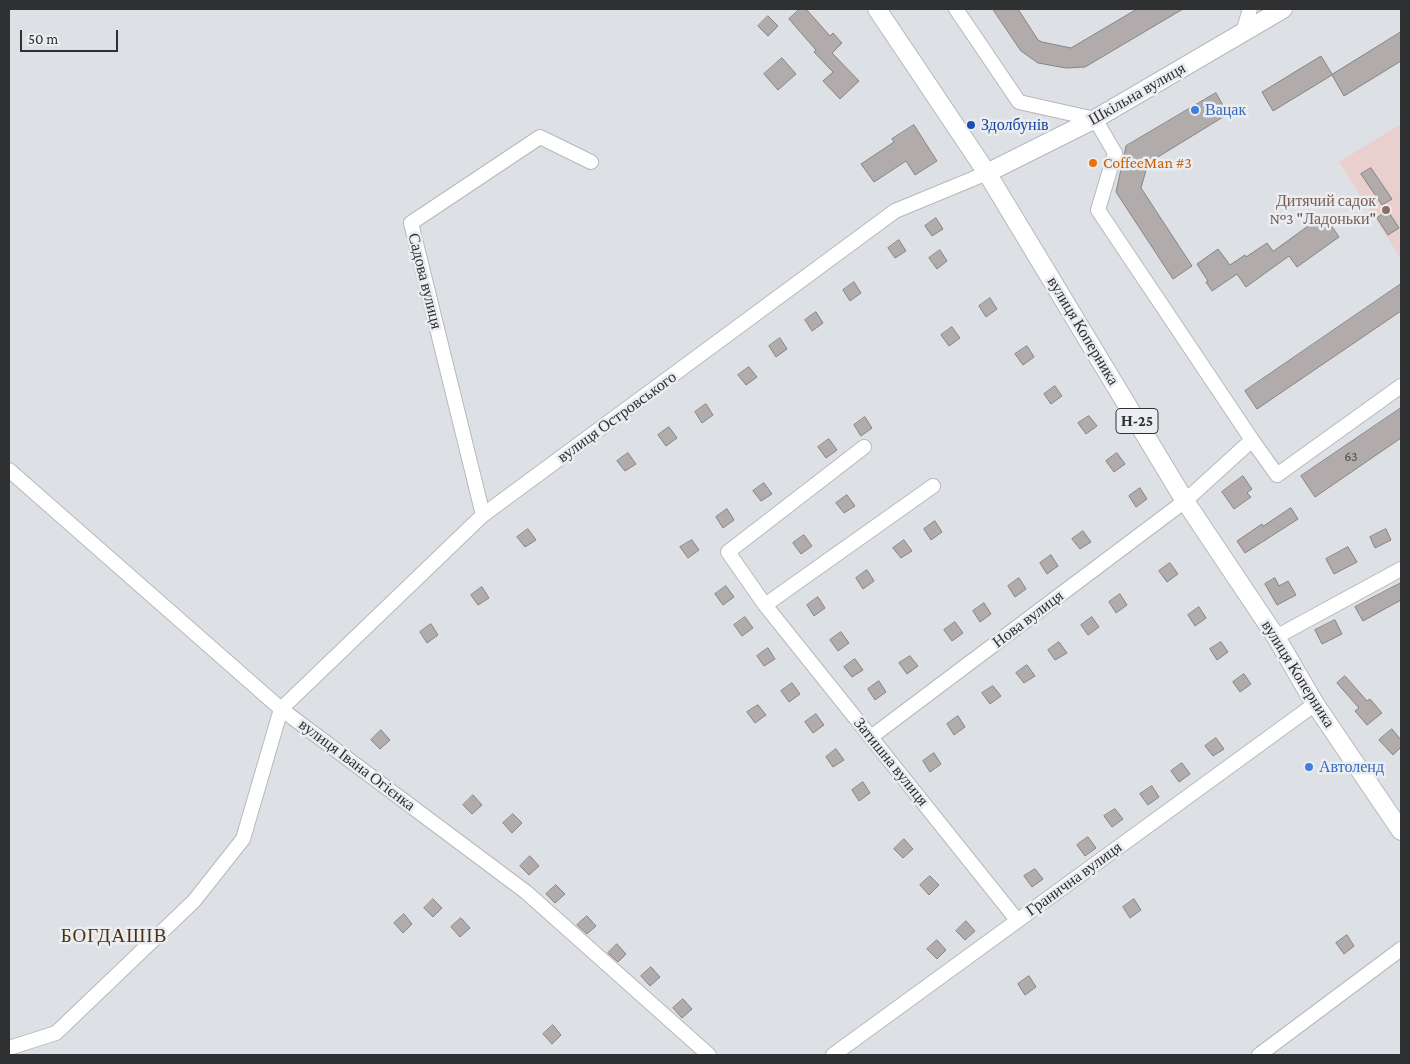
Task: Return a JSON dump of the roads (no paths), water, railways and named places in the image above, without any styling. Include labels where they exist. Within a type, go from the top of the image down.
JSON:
[{"type":"main road","name":"вулиця Коперника","points":[[877,9],[987,173],[1185,501],[1276,637],[1315,704],[1401,831]]},
{"type":"main road","name":"Шкільна вулиця","points":[[987,173],[1095,119],[1283,9]]},
{"type":"street","points":[[956,9],[1019,102],[1095,119],[1116,153],[1098,210],[1252,440],[1278,475],[1401,386]]},
{"type":"street","points":[[1243,32],[1250,9]]},
{"type":"street","name":"Садова вулиця","points":[[483,515],[411,223],[540,137],[591,162]]},
{"type":"street","name":"вулиця Островського","points":[[281,709],[483,515],[896,211],[987,173]]},
{"type":"street","name":"Нова вулиця","points":[[871,737],[1185,501],[1252,440]]},
{"type":"street","name":"Затишна вулиця","points":[[864,447],[728,552],[765,605],[1017,920]]},
{"type":"street","name":"вулиця Івана Огієнка","points":[[9,470],[281,709],[526,892],[709,1055]]},
{"type":"street","points":[[765,605],[933,486]]},
{"type":"street","points":[[1276,637],[1401,569]]},
{"type":"street","name":"Гранична вулиця","points":[[833,1055],[1315,704]]},
{"type":"street","points":[[9,1048],[56,1032],[194,901],[243,839],[281,709]]},
{"type":"street","points":[[1259,1055],[1401,949]]},
{"type":"place","name":"Вацак","points":[[1195,110]]},
{"type":"place","name":"Здолбунів","points":[[971,125]]},
{"type":"place","name":"CoffeeMan #3","points":[[1093,163]]},
{"type":"place","name":"Дитячий садок №3 \"Ладоньки\"","points":[[1386,210]]},
{"type":"place","name":"Автоленд","points":[[1309,767]]},
{"type":"district","name":"БОГДАШІВ","points":[[114,936]]}]
